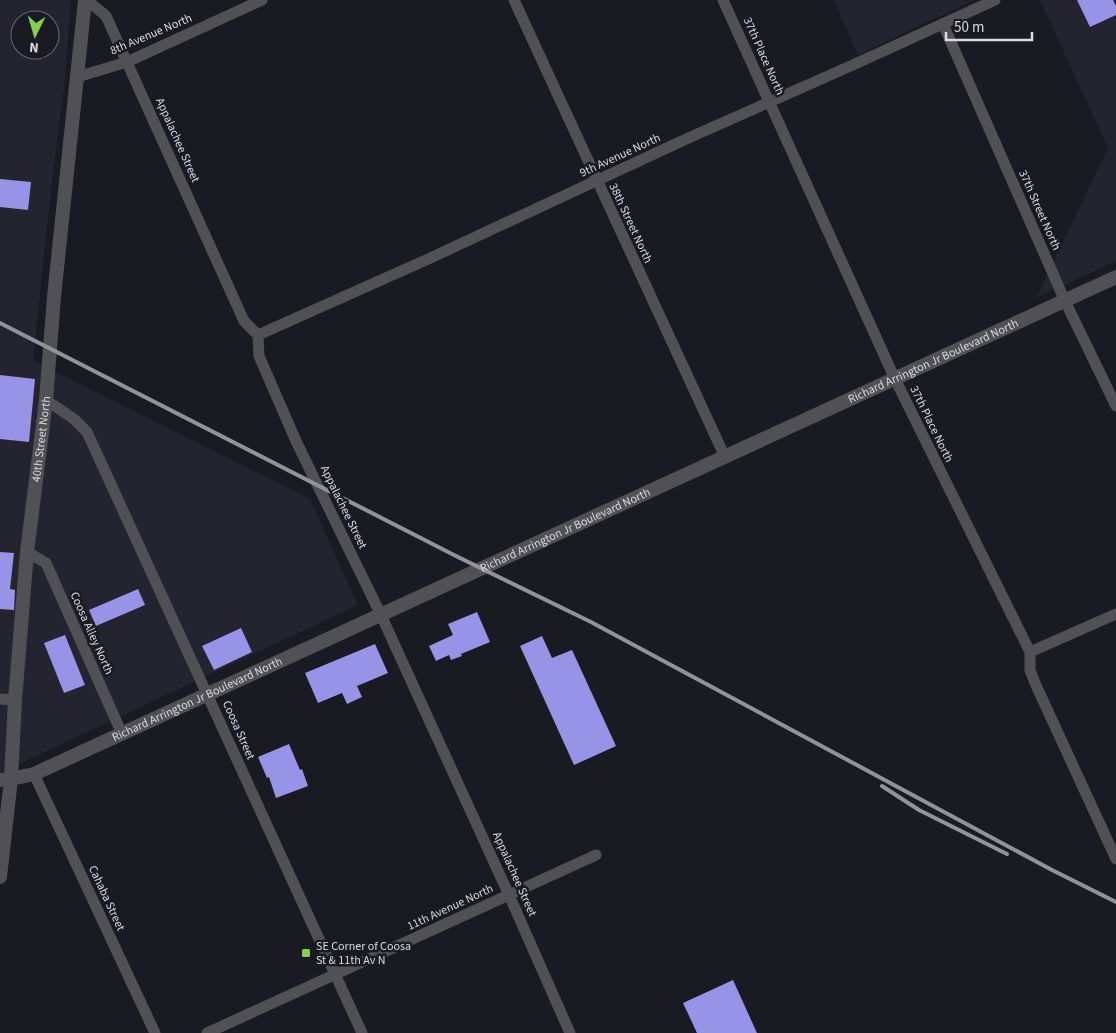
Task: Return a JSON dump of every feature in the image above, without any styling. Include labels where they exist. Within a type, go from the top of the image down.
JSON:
[{"type":"street","name":"Appalachee Street","points":[[86,0],[106,16],[244,321],[258,335],[259,356],[296,441],[381,615],[570,1033]]},
{"type":"street","name":"40th Street North","points":[[0,877],[6,780],[15,700],[27,552],[46,400],[54,297],[86,0]]},
{"type":"street","name":"8th Avenue North","points":[[78,77],[127,62],[262,0]]},
{"type":"street","name":"38th Street North","points":[[514,0],[724,457]]},
{"type":"street","name":"37th Place North","points":[[723,0],[895,379],[1030,652],[1030,670],[1035,683],[1116,859]]},
{"type":"street","name":"9th Avenue North","points":[[258,335],[995,0]]},
{"type":"street","name":"37th Street North","points":[[943,24],[1065,301],[1116,406]]},
{"type":"street","name":"Richard Arrington Jr Boulevard North","points":[[6,780],[34,774],[1116,277]]},
{"type":"street","name":"Coosa Street","points":[[46,400],[74,419],[87,432],[362,1033]]},
{"type":"street","name":"Coosa Alley North","points":[[27,552],[46,563],[122,734]]},
{"type":"street","points":[[1030,652],[1116,614]]},
{"type":"street","points":[[0,699],[15,700]]},
{"type":"street","name":"Cahaba Street","points":[[34,774],[155,1033]]},
{"type":"street","name":"11th Avenue North","points":[[206,1033],[596,855]]},
{"type":"shaded area","points":[[0,0],[71,0],[65,79],[51,188],[33,361],[310,499],[358,605],[2,772],[0,792]]},
{"type":"shaded area","points":[[834,0],[974,0],[858,55]]},
{"type":"shaded area","points":[[1040,0],[1116,0],[1116,261],[1036,298],[1108,148]]},
{"type":"building","points":[[1077,0],[1113,0],[1116,6],[1116,15],[1090,27]]},
{"type":"building","points":[[0,179],[31,182],[28,210],[0,207]]},
{"type":"building","points":[[0,375],[35,379],[29,442],[0,439]]},
{"type":"building","points":[[0,552],[14,553],[10,589],[15,590],[14,610],[0,609]]},
{"type":"building","points":[[138,589],[145,605],[96,626],[89,610]]},
{"type":"building","points":[[477,612],[490,642],[451,660],[449,655],[436,661],[429,646],[453,635],[448,624]]},
{"type":"building","points":[[241,628],[252,652],[214,670],[202,646]]},
{"type":"building","points":[[65,635],[85,685],[64,693],[44,643]]},
{"type":"building","points":[[542,636],[552,658],[572,650],[616,746],[574,765],[520,646]]},
{"type":"building","points":[[375,644],[388,673],[357,686],[362,697],[347,704],[342,693],[318,703],[305,673]]},
{"type":"building","points":[[289,744],[300,770],[302,769],[308,786],[276,798],[269,777],[267,778],[258,757]]},
{"type":"building","points":[[733,980],[757,1033],[697,1033],[683,1003]]},
{"type":"railway","points":[[0,323],[456,556],[591,622],[1052,870],[1116,902]]},
{"type":"railway","points":[[882,786],[919,810],[1007,854]]},
{"type":"place","name":"SE Corner of Coosa St & 11th Av N","points":[[306,953]]}]
